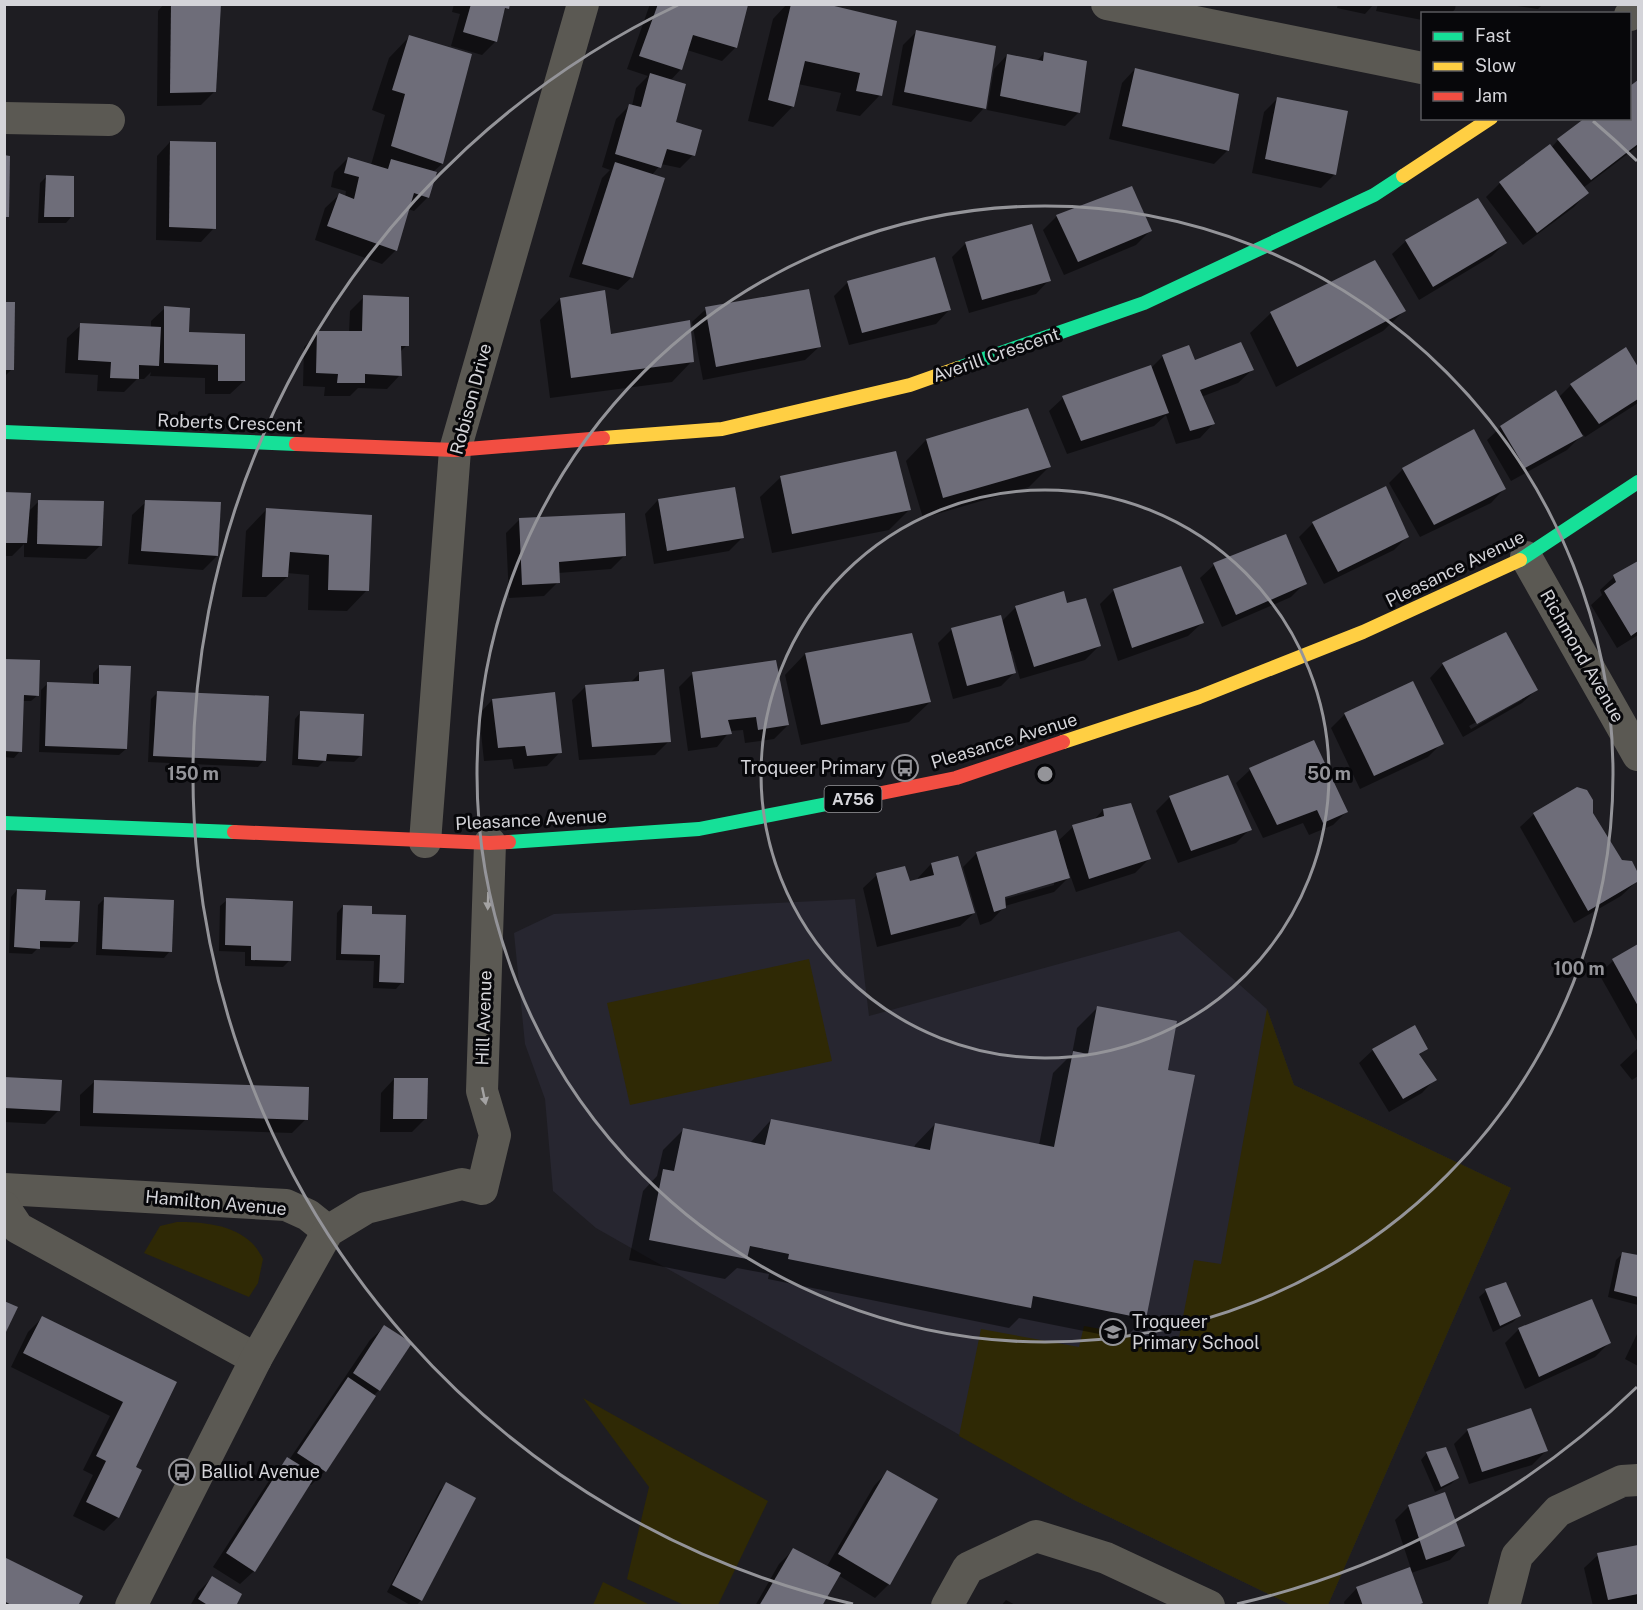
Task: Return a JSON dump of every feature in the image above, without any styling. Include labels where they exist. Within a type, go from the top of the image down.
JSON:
[{"type":"main road","name":"Averill Crescent","points":[[455,450],[722,429],[910,385],[1144,303],[1374,195],[1488,120]]},
{"type":"main road","name":"Roberts Crescent","points":[[4,432],[455,450]]},
{"type":"main road","name":"Pleasance Avenue","points":[[4,823],[490,843],[699,829],[956,778],[1199,697],[1363,632],[1526,557],[1638,482]]},
{"type":"street","name":"Robison Drive","points":[[425,842],[455,450],[583,4]]},
{"type":"street","points":[[1107,4],[1421,68]]},
{"type":"street","points":[[4,118],[109,120]]},
{"type":"street","name":"Richmond Avenue","points":[[1526,557],[1638,755]]},
{"type":"street","name":"Hill Avenue","points":[[328,1231],[366,1208],[462,1184],[482,1189],[495,1135],[482,1091],[490,843]]},
{"type":"street","name":"Hamilton Avenue","points":[[4,1189],[286,1205],[308,1215],[328,1231]]},
{"type":"street","points":[[4,1207],[18,1228],[256,1359]]},
{"type":"street","points":[[131,1605],[256,1359],[328,1231]]},
{"type":"street","points":[[1504,1605],[1517,1556],[1557,1511],[1622,1481],[1638,1480]]},
{"type":"street","points":[[947,1605],[968,1568],[1035,1536],[1106,1558],[1209,1605]]},
{"type":"shaded area","name":"Troqueer Primary School","points":[[855,899],[869,1016],[1179,931],[1267,1009],[1294,1085],[1511,1188],[1328,1605],[1291,1605],[1074,1500],[596,1228],[553,1191],[545,1099],[525,1044],[514,933],[554,914]]},
{"type":"shaded area","points":[[809,959],[832,1061],[630,1105],[607,1003]]},
{"type":"shaded area","points":[[1267,1009],[1294,1085],[1511,1188],[1328,1605],[1291,1605],[1074,1500],[959,1436],[981,1329],[1079,1347],[1084,1326],[1178,1343],[1194,1260],[1221,1264]]},
{"type":"shaded area","points":[[177,1222],[216,1225],[235,1232],[252,1243],[263,1259],[258,1283],[249,1297],[144,1253],[160,1226]]},
{"type":"shaded area","points":[[583,1398],[768,1501],[718,1605],[684,1605],[627,1579],[649,1487]]},
{"type":"shaded area","points":[[603,1582],[650,1605],[593,1605]]},
{"type":"building","points":[[171,4],[221,4],[216,92],[170,93]]},
{"type":"building","points":[[471,4],[510,4],[509,9],[505,8],[497,42],[463,32]]},
{"type":"building","points":[[658,4],[748,5],[737,48],[693,35],[682,70],[639,56]]},
{"type":"building","points":[[791,4],[826,4],[897,21],[882,96],[856,91],[860,73],[805,61],[794,107],[768,100]]},
{"type":"building","points":[[916,30],[996,46],[986,109],[904,92]]},
{"type":"building","points":[[409,35],[472,54],[443,164],[391,146],[405,94],[392,90]]},
{"type":"building","points":[[1044,52],[1087,61],[1080,113],[1000,96],[1007,54],[1043,61]]},
{"type":"building","points":[[1135,68],[1239,94],[1229,151],[1122,126]]},
{"type":"building","points":[[650,73],[686,84],[676,122],[702,130],[695,156],[667,149],[661,168],[615,154],[629,104],[641,107]]},
{"type":"building","points":[[1638,80],[1638,144],[1591,180],[1557,139],[1582,120],[1631,120],[1631,85]]},
{"type":"building","points":[[1277,97],[1348,111],[1336,175],[1265,159]]},
{"type":"building","points":[[170,141],[216,142],[216,229],[169,227]]},
{"type":"building","points":[[1550,144],[1589,193],[1537,233],[1499,182]]},
{"type":"building","points":[[4,155],[10,156],[9,217],[4,217]]},
{"type":"building","points":[[348,157],[388,169],[391,159],[437,172],[429,198],[414,193],[397,251],[327,226],[339,193],[354,199],[359,177],[344,173]]},
{"type":"building","points":[[615,162],[665,178],[633,278],[582,264]]},
{"type":"building","points":[[46,175],[74,176],[74,217],[44,217]]},
{"type":"building","points":[[1132,186],[1152,231],[1078,262],[1056,215]]},
{"type":"building","points":[[1478,198],[1507,243],[1433,287],[1405,240]]},
{"type":"building","points":[[1032,224],[1051,281],[982,300],[965,242]]},
{"type":"building","points":[[935,257],[951,310],[862,333],[847,281]]},
{"type":"building","points":[[1375,260],[1406,311],[1297,367],[1270,312]]},
{"type":"building","points":[[809,289],[821,347],[716,367],[705,307]]},
{"type":"building","points":[[605,290],[611,334],[690,320],[694,362],[571,378],[560,298]]},
{"type":"building","points":[[363,295],[409,297],[409,346],[401,346],[402,376],[365,374],[365,383],[337,383],[338,374],[316,373],[317,331],[362,331]]},
{"type":"building","points":[[4,302],[15,302],[14,370],[4,370]]},
{"type":"building","points":[[164,306],[190,308],[189,332],[245,334],[245,381],[218,381],[218,365],[164,363]]},
{"type":"building","points":[[80,323],[161,327],[159,366],[139,365],[139,379],[110,378],[111,362],[78,360]]},
{"type":"building","points":[[1241,342],[1254,370],[1200,390],[1215,424],[1190,431],[1162,355],[1189,345],[1195,360]]},
{"type":"building","points":[[1626,347],[1638,367],[1638,399],[1599,424],[1570,384]]},
{"type":"building","points":[[1151,365],[1169,413],[1081,441],[1062,396]]},
{"type":"building","points":[[1556,390],[1583,436],[1525,468],[1500,426]]},
{"type":"building","points":[[1028,408],[1051,467],[943,498],[926,439]]},
{"type":"building","points":[[1474,429],[1506,489],[1434,525],[1402,468]]},
{"type":"building","points":[[896,451],[911,510],[792,534],[780,476]]},
{"type":"building","points":[[1386,486],[1409,537],[1338,572],[1312,522]]},
{"type":"building","points":[[735,487],[744,538],[667,551],[658,499]]},
{"type":"building","points":[[4,492],[31,493],[27,543],[4,543]]},
{"type":"building","points":[[38,500],[104,501],[102,546],[37,544]]},
{"type":"building","points":[[145,500],[221,502],[218,556],[141,551]]},
{"type":"building","points":[[266,508],[372,515],[369,591],[328,590],[329,555],[290,552],[288,577],[262,577]]},
{"type":"building","points":[[625,513],[626,556],[559,562],[560,583],[522,585],[519,518]]},
{"type":"building","points":[[1286,534],[1307,584],[1236,615],[1213,563]]},
{"type":"building","points":[[1638,561],[1638,631],[1631,636],[1604,591],[1616,582],[1613,575]]},
{"type":"building","points":[[1181,566],[1204,623],[1132,648],[1113,589]]},
{"type":"building","points":[[1064,591],[1067,603],[1086,598],[1101,646],[1034,667],[1015,606]]},
{"type":"building","points":[[1001,615],[1016,673],[967,686],[951,628]]},
{"type":"building","points":[[1506,632],[1538,690],[1477,724],[1442,663]]},
{"type":"building","points":[[912,633],[931,702],[821,725],[805,653]]},
{"type":"building","points":[[4,659],[40,660],[39,696],[24,695],[22,752],[4,751]]},
{"type":"building","points":[[776,660],[789,725],[758,730],[756,717],[728,720],[732,734],[701,738],[692,672]]},
{"type":"building","points":[[99,665],[131,666],[127,749],[45,746],[47,682],[99,684]]},
{"type":"building","points":[[664,669],[671,742],[592,747],[585,685],[639,681],[639,672]]},
{"type":"building","points":[[1413,681],[1444,744],[1374,776],[1344,713]]},
{"type":"building","points":[[157,691],[269,696],[266,761],[153,756]]},
{"type":"building","points":[[555,692],[562,753],[527,756],[525,746],[498,748],[492,699]]},
{"type":"building","points":[[300,711],[364,714],[362,756],[327,754],[326,761],[298,759]]},
{"type":"building","points":[[1314,740],[1348,812],[1323,823],[1317,810],[1277,825],[1249,768]]},
{"type":"building","points":[[1228,775],[1252,830],[1191,851],[1169,796]]},
{"type":"building","points":[[1577,787],[1587,790],[1593,800],[1593,813],[1622,860],[1632,861],[1637,871],[1637,882],[1588,911],[1533,813]]},
{"type":"building","points":[[1131,803],[1151,859],[1089,879],[1072,825],[1104,816],[1103,809]]},
{"type":"building","points":[[1056,830],[1070,878],[1005,897],[1006,908],[994,912],[976,852]]},
{"type":"building","points":[[958,856],[975,913],[891,935],[876,873],[905,866],[910,881],[934,875],[931,863]]},
{"type":"building","points":[[17,889],[46,890],[45,900],[80,901],[78,942],[40,941],[40,949],[14,947]]},
{"type":"building","points":[[104,897],[174,900],[172,952],[102,949]]},
{"type":"building","points":[[226,898],[293,901],[291,961],[251,960],[251,946],[225,945]]},
{"type":"building","points":[[343,905],[372,906],[372,914],[406,915],[404,983],[379,982],[380,955],[341,954]]},
{"type":"building","points":[[1638,944],[1638,1006],[1612,959]]},
{"type":"building","name":"Troqueer Primary School","points":[[1097,1006],[1177,1021],[1168,1070],[1195,1075],[1146,1319],[1033,1296],[1031,1308],[788,1259],[789,1254],[750,1246],[747,1259],[649,1240],[663,1169],[674,1171],[683,1128],[765,1145],[771,1119],[930,1150],[935,1123],[1054,1147],[1073,1051],[1088,1054]]},
{"type":"building","points":[[1415,1025],[1428,1049],[1419,1054],[1437,1080],[1403,1099],[1372,1049]]},
{"type":"building","points":[[4,1077],[62,1080],[60,1111],[4,1108]]},
{"type":"building","points":[[394,1078],[428,1078],[427,1119],[393,1119]]},
{"type":"building","points":[[94,1080],[309,1087],[308,1120],[93,1113]]},
{"type":"building","points":[[1622,1252],[1638,1255],[1638,1297],[1614,1291]]},
{"type":"building","points":[[1506,1282],[1521,1316],[1500,1326],[1485,1289]]},
{"type":"building","points":[[1592,1299],[1611,1343],[1539,1377],[1518,1328]]},
{"type":"building","points":[[4,1301],[18,1307],[4,1336]]},
{"type":"building","points":[[42,1316],[177,1382],[136,1467],[142,1470],[119,1518],[86,1502],[106,1461],[96,1456],[123,1402],[23,1353]]},
{"type":"building","points":[[384,1325],[412,1343],[380,1391],[353,1373]]},
{"type":"building","points":[[348,1377],[376,1396],[326,1472],[297,1453]]},
{"type":"building","points":[[1531,1408],[1548,1451],[1482,1472],[1467,1429]]},
{"type":"building","points":[[1446,1447],[1459,1478],[1441,1487],[1426,1452]]},
{"type":"building","points":[[287,1457],[316,1475],[255,1572],[226,1553]]},
{"type":"building","points":[[887,1470],[938,1499],[890,1585],[838,1554]]},
{"type":"building","points":[[446,1482],[476,1498],[422,1601],[392,1585]]},
{"type":"building","points":[[1445,1492],[1465,1546],[1426,1560],[1408,1505]]},
{"type":"building","points":[[1638,1545],[1638,1594],[1608,1600],[1597,1553]]},
{"type":"building","points":[[793,1548],[841,1573],[822,1606],[759,1606]]},
{"type":"building","points":[[4,1557],[83,1596],[78,1606],[13,1606],[4,1601]]},
{"type":"building","points":[[1410,1567],[1423,1603],[1415,1606],[1363,1606],[1356,1587]]},
{"type":"building","points":[[212,1576],[242,1594],[236,1606],[209,1606],[198,1599]]},
{"type":"traffic: fast","points":[[958,368],[1144,303],[1374,195],[1403,176]]},
{"type":"traffic: fast","points":[[4,432],[296,444]]},
{"type":"traffic: fast","points":[[1520,560],[1638,482]]},
{"type":"traffic: fast","points":[[509,842],[699,829],[832,803]]},
{"type":"traffic: fast","points":[[4,823],[234,832]]},
{"type":"traffic: slow","points":[[1403,176],[1488,120]]},
{"type":"traffic: slow","points":[[603,438],[722,429],[910,385],[958,368]]},
{"type":"traffic: slow","points":[[1063,742],[1199,697],[1363,632],[1520,560]]},
{"type":"traffic: jam","points":[[296,444],[455,450],[603,438]]},
{"type":"traffic: jam","points":[[832,803],[956,778],[1063,742]]},
{"type":"traffic: jam","points":[[234,832],[509,842]]},
{"type":"place","name":"Troqueer Primary","points":[[905,768]]},
{"type":"place","name":"Troqueer Primary School","points":[[1113,1332]]},
{"type":"place","name":"Balliol Avenue","points":[[182,1472]]}]
